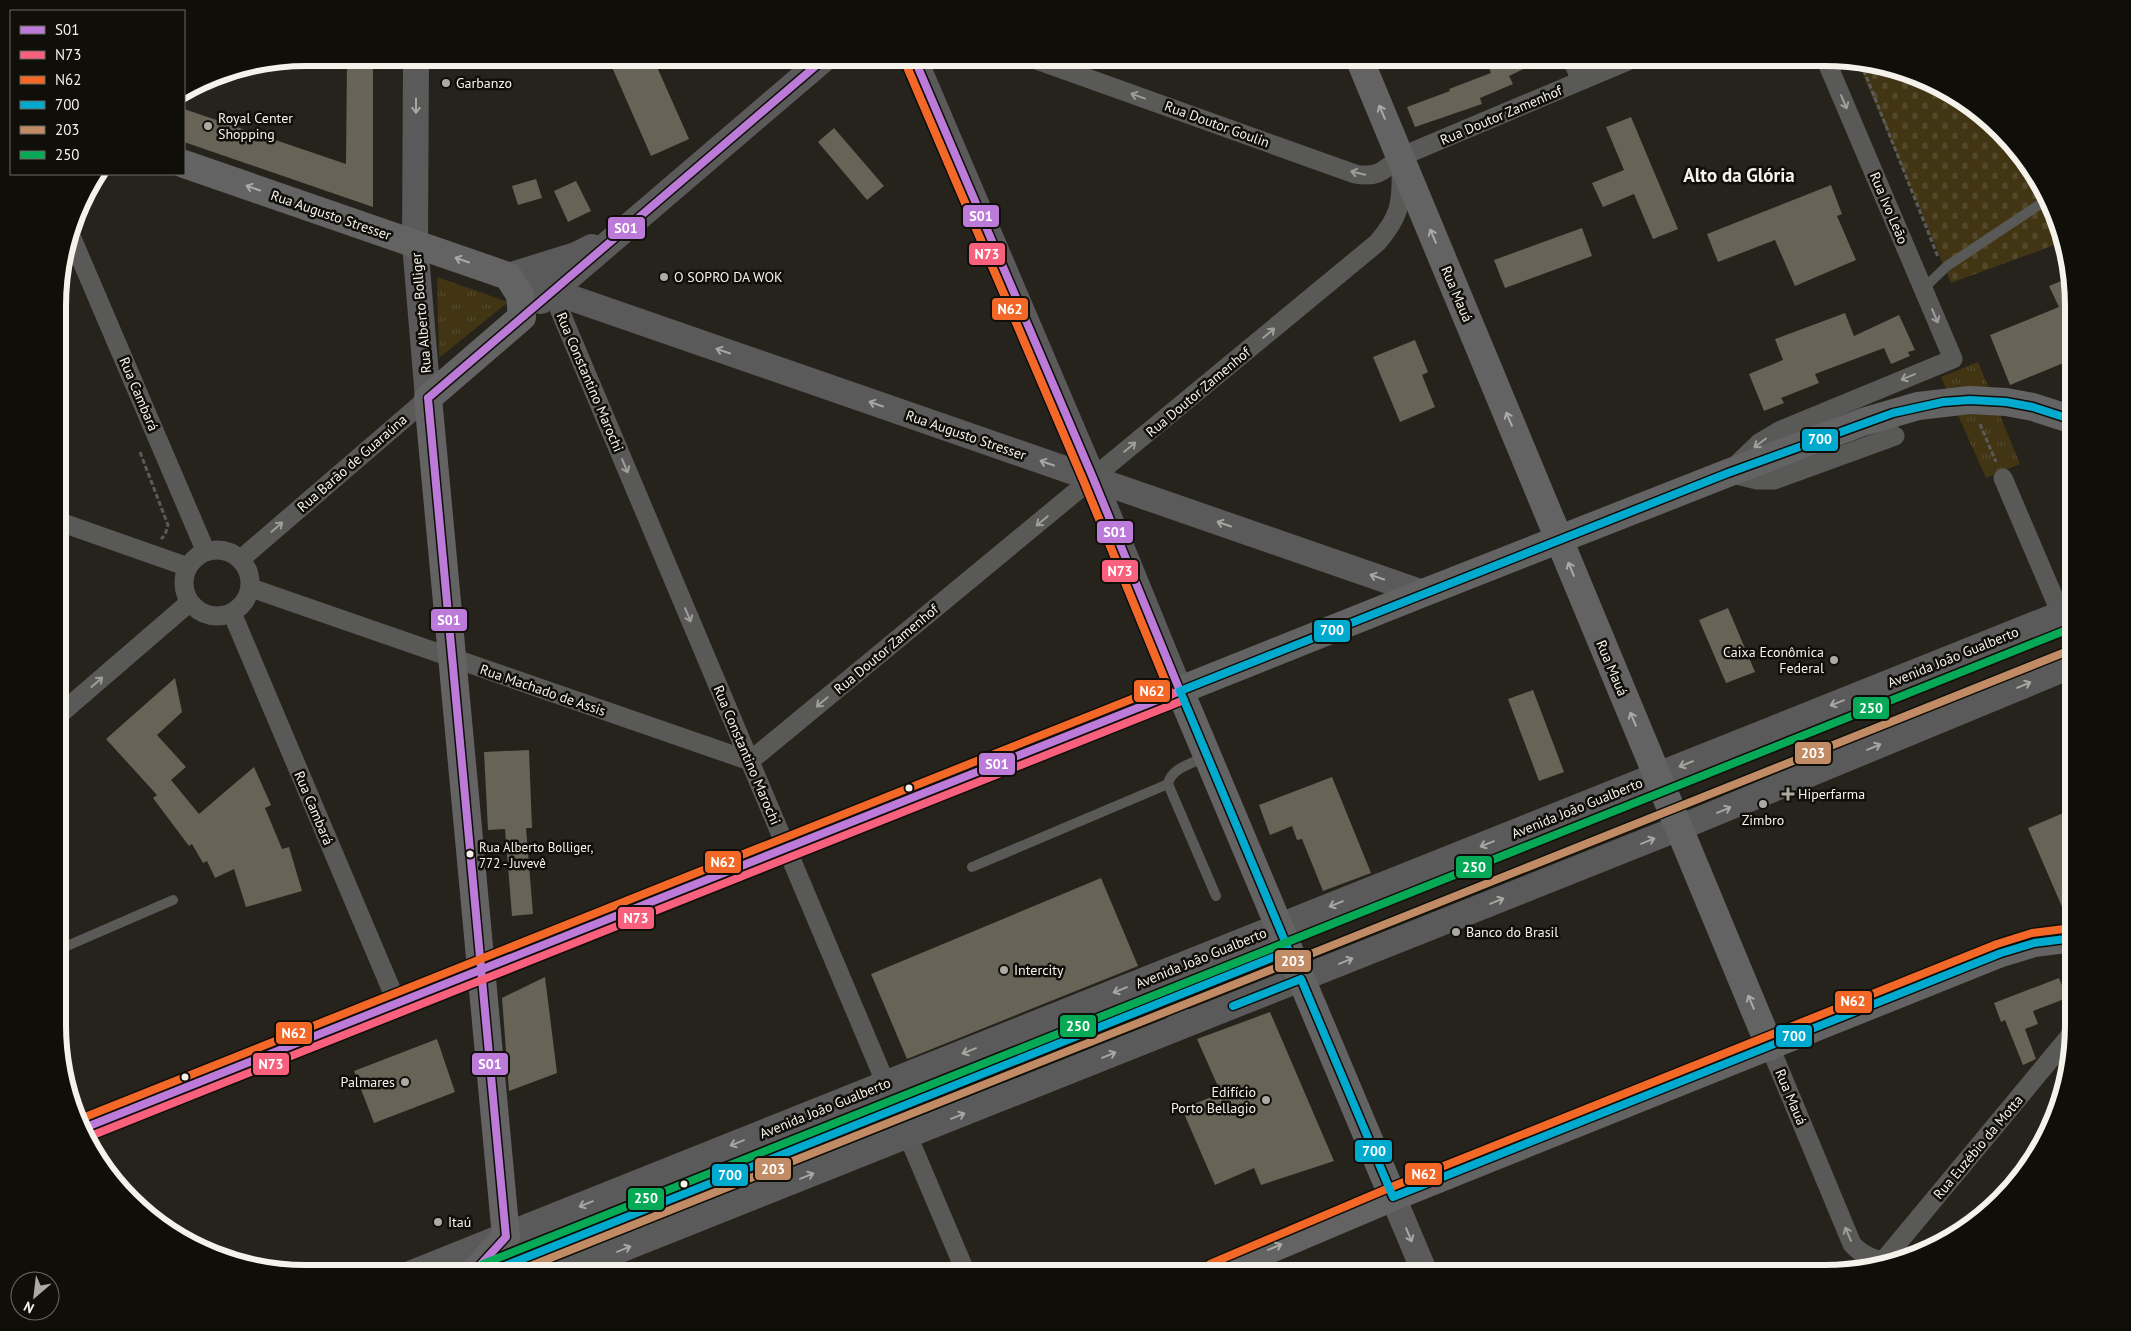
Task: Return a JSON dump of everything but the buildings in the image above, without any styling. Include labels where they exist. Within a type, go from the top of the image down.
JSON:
[{"type":"main road","name":"Rua Mauá","points":[[1362,66],[1770,1047]]},
{"type":"main road","name":"Rua Augusto Stresser","points":[[185,164],[508,276]]},
{"type":"main road","points":[[508,276],[520,295],[522,317]]},
{"type":"main road","name":"Rua Barão de Guaraúna","points":[[428,398],[522,317]]},
{"type":"main road","name":"Rua Alberto Bolliger","points":[[428,398],[506,1236]]},
{"type":"main road","points":[[89,1126],[1728,472],[1893,413],[1935,403],[1970,400],[2006,402],[2033,407],[2065,417]]},
{"type":"main road","points":[[1180,691],[1393,1197]]},
{"type":"main road","points":[[1233,1265],[1393,1197],[2001,953],[2034,943],[2065,939]]},
{"type":"main road","points":[[481,1265],[506,1236]]},
{"type":"street","name":"Rua Alberto Bolliger","points":[[416,66],[415,244],[428,398]]},
{"type":"street","name":"Rua Barão de Guaraúna","points":[[522,317],[815,66]]},
{"type":"street","points":[[918,66],[1093,478],[1180,691]]},
{"type":"street","name":"Rua Doutor Goulin","points":[[1053,66],[1355,174],[1369,176],[1379,174],[1400,158]]},
{"type":"street","points":[[1575,66],[1581,80]]},
{"type":"street","name":"Rua Doutor Zamenhof","points":[[750,761],[1377,243],[1389,230],[1398,214],[1402,195],[1400,158],[1615,66]]},
{"type":"street","name":"Rua Ivo Leão","points":[[1728,472],[1759,442],[1781,430],[1953,359],[1828,66]]},
{"type":"street","name":"Rua Barão de Guaraúna","points":[[508,276],[576,255],[595,245],[646,211]]},
{"type":"street","name":"Rua Cambará","points":[[74,243],[206,552]]},
{"type":"street","name":"Rua Augusto Stresser","points":[[508,276],[1424,593]]},
{"type":"street","name":"Rua Constantino Marochi","points":[[552,292],[886,1084]]},
{"type":"street","points":[[424,343],[429,357],[436,366],[455,375]]},
{"type":"street","name":"Rua Barão de Guaraúna","points":[[240,559],[428,398]]},
{"type":"street","points":[[1728,472],[1757,480],[1774,480],[1895,436]]},
{"type":"street","points":[[2003,478],[2065,607]]},
{"type":"street","points":[[66,524],[188,567]]},
{"type":"street","points":[[224,550],[240,559],[250,574],[251,588],[246,600],[232,613],[214,616],[196,609],[190,602],[184,586],[188,567],[198,556],[206,552],[224,550]]},
{"type":"street","name":"Rua Machado de Assis","points":[[251,588],[750,761]]},
{"type":"street","points":[[66,709],[190,602]]},
{"type":"street","name":"Avenida João Gualberto","points":[[434,1265],[2065,612]]},
{"type":"street","name":"Rua Cambará","points":[[232,613],[397,1003]]},
{"type":"street","points":[[582,1265],[1679,828],[2065,668]]},
{"type":"street","name":"Rua Euzébio da Motta","points":[[1895,1254],[2064,1043]]},
{"type":"street","name":"Rua Mauá","points":[[1770,1047],[1852,1244],[1860,1253],[1878,1259]]},
{"type":"street","points":[[908,1136],[963,1265]]},
{"type":"street","points":[[1393,1197],[1422,1265]]},
{"type":"lane","points":[[1923,289],[1943,269],[2042,203]]},
{"type":"lane","points":[[1207,756],[1175,772],[1170,776],[1168,784],[1216,896]]},
{"type":"lane","points":[[972,867],[1168,784]]},
{"type":"lane","points":[[66,946],[173,900]]},
{"type":"lane","points":[[1139,1011],[1211,1015]]},
{"type":"path","points":[[1864,69],[1943,269]]},
{"type":"path","points":[[1986,436],[2003,478]]},
{"type":"path","points":[[137,445],[168,525],[165,535],[158,542]]},
{"type":"path","points":[[886,1084],[908,1136]]},
{"type":"green space","points":[[1860,69],[1887,74],[1917,84],[1945,98],[1971,116],[1995,136],[2015,160],[2033,186],[2047,214],[2057,244],[1951,283]]},
{"type":"green space","points":[[437,277],[508,302],[439,358]]},
{"type":"green space","points":[[1978,362],[2020,464],[1986,478],[1941,377]]},
{"type":"transit line","name":"S01","points":[[428,398],[816,66]]},
{"type":"transit line","name":"N73","points":[[907,66],[1084,482],[1171,695]]},
{"type":"transit line","name":"N62","points":[[84,1117],[1167,685],[1084,482],[907,66]]},
{"type":"transit line","name":"S01","points":[[917,66],[1093,478],[1180,691]]},
{"type":"transit line","name":"S01","points":[[428,398],[506,1237],[480,1265]]},
{"type":"transit line","name":"700","points":[[507,1265],[1289,951],[1180,691],[1728,473],[1893,413],[1943,402],[1970,400],[2006,402],[2033,407],[2065,417]]},
{"type":"transit line","name":"250","points":[[483,1264],[2065,631]]},
{"type":"transit line","name":"203","points":[[533,1265],[2065,652]]},
{"type":"transit line","name":"S01","points":[[89,1126],[1180,691]]},
{"type":"transit line","name":"N73","points":[[93,1135],[1184,700]]},
{"type":"transit line","name":"N62","points":[[1210,1264],[1389,1188],[1997,944],[2032,933],[2065,929]]},
{"type":"transit line","name":"700","points":[[1233,1006],[1301,979],[1393,1197],[2001,953],[2034,943],[2065,939]]},
{"type":"place","name":"Garbanzo","points":[[446,83]]},
{"type":"place","name":"Royal Center Shopping","points":[[208,126]]},
{"type":"place","name":"O SOPRO DA WOK","points":[[664,277]]},
{"type":"place","name":"Caixa Econômica Federal","points":[[1834,660]]},
{"type":"place","name":"Hiperfarma","points":[[1788,794]]},
{"type":"place","name":"Zimbro","points":[[1763,804]]},
{"type":"place","name":"Rua Alberto Bolliger, 772 - Juvevê","points":[[470,854]]},
{"type":"place","name":"Banco do Brasil","points":[[1456,932]]},
{"type":"place","name":"Intercity","points":[[1004,970]]},
{"type":"place","name":"Palmares","points":[[405,1082]]},
{"type":"place","name":"Edifício Porto Bellagio","points":[[1266,1100]]},
{"type":"place","name":"Itaú","points":[[438,1222]]},
{"type":"district","name":"Alto da Glória","points":[[1739,175]]}]
